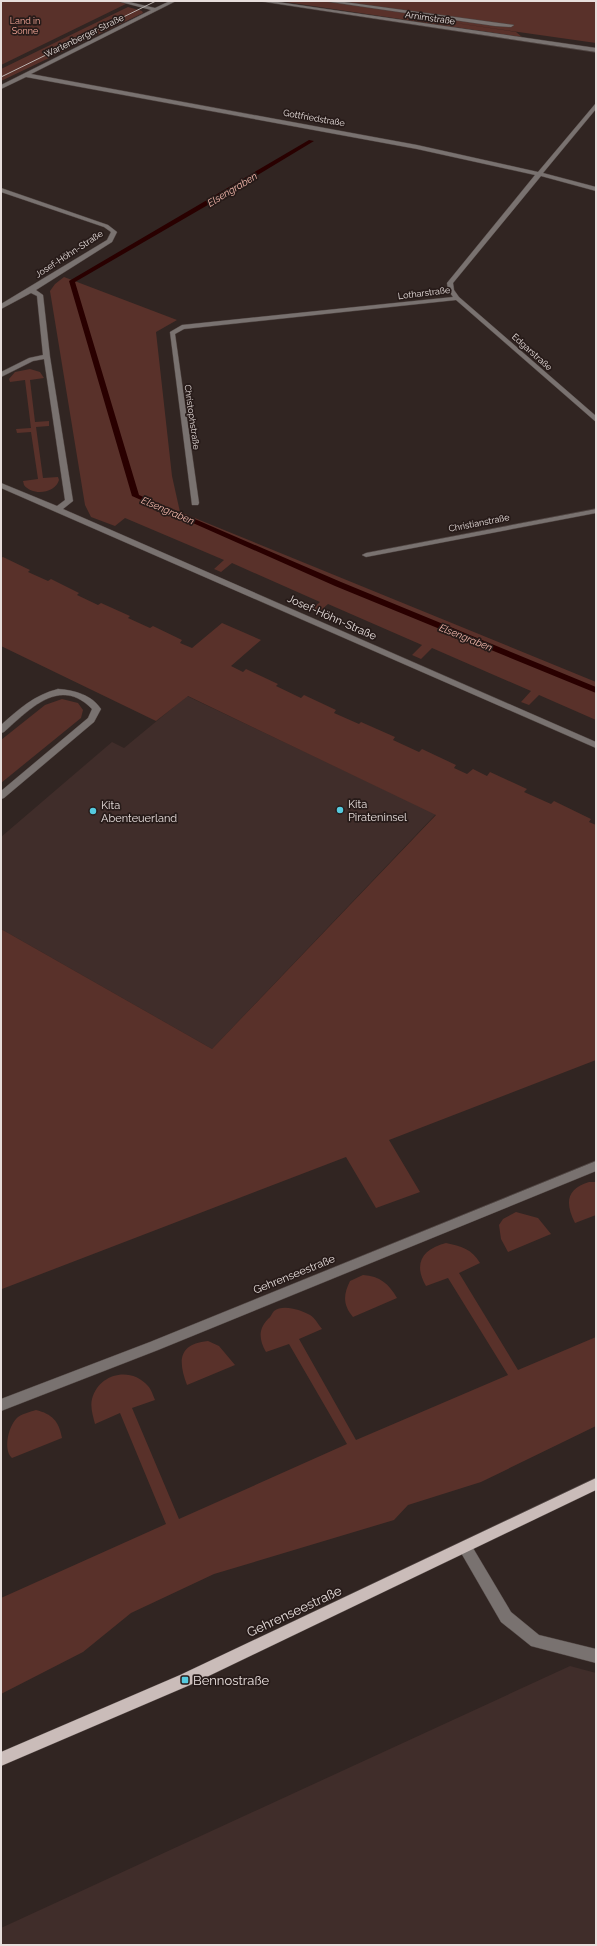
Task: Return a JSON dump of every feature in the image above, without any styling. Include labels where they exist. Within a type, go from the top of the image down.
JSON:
[{"type":"main road","name":"Gehrenseestraße","points":[[1,1759],[185,1680],[596,1484]]},
{"type":"street","points":[[119,1],[156,10]]},
{"type":"street","name":"Wartenberger Straße","points":[[1,87],[174,1]]},
{"type":"street","name":"Arnimstraße","points":[[261,1],[596,50]]},
{"type":"street","points":[[326,1],[511,25]]},
{"type":"street","name":"Gottfriedstraße","points":[[26,75],[335,131],[539,174],[596,190]]},
{"type":"street","name":"Lotharstraße","points":[[172,332],[182,327],[440,301],[457,298],[451,290],[450,282],[596,105]]},
{"type":"street","name":"Josef-Höhn-Straße","points":[[1,190],[106,226],[114,232],[110,241],[31,290],[40,295],[47,357],[70,501],[58,509]]},
{"type":"street","points":[[1,307],[31,290]]},
{"type":"street","name":"Edgarstraße","points":[[457,298],[596,420]]},
{"type":"street","name":"Christophstraße","points":[[172,332],[195,504]]},
{"type":"street","points":[[1,375],[31,359],[47,357]]},
{"type":"street","name":"Josef-Höhn-Straße","points":[[1,484],[596,745]]},
{"type":"street","name":"Christianstraße","points":[[366,555],[596,511]]},
{"type":"street","points":[[1,730],[41,697],[58,691],[75,694],[93,704],[97,709],[92,720],[1,796]]},
{"type":"street","name":"Gehrenseestraße","points":[[1,1405],[154,1346],[596,1166]]},
{"type":"street","points":[[465,1547],[486,1586],[506,1617],[536,1641],[596,1656]]},
{"type":"shaded area","points":[[187,696],[436,814],[212,1049],[1,929],[1,837],[112,742],[124,748]]},
{"type":"shaded area","points":[[570,1666],[596,1673],[596,1945],[1,1945],[1,1928]]},
{"type":"green space","name":"Land in Sonne","points":[[1,1],[132,1],[1,65]]},
{"type":"green space","points":[[279,1],[596,1],[596,43],[414,17],[516,32],[522,37]]},
{"type":"green space","points":[[128,7],[142,11],[143,13],[1,81],[1,69]]},
{"type":"green space","points":[[64,277],[177,320],[156,332],[172,476],[180,512],[596,682],[596,720],[539,695],[529,705],[521,702],[531,691],[432,648],[421,659],[412,655],[422,645],[328,604],[318,613],[311,610],[320,602],[232,563],[221,572],[214,569],[224,560],[125,518],[115,526],[91,517],[85,505],[50,291],[55,284]]},
{"type":"green space","points":[[30,369],[40,372],[44,378],[30,380],[35,422],[49,421],[49,426],[36,427],[43,478],[58,477],[59,480],[57,485],[53,488],[43,492],[32,491],[24,485],[23,481],[38,479],[31,432],[17,433],[16,429],[31,428],[25,380],[10,382],[9,379],[15,372]]},
{"type":"green space","points":[[3,557],[30,570],[28,572],[48,581],[51,579],[79,593],[77,595],[98,605],[101,603],[130,616],[128,618],[150,628],[153,626],[182,640],[180,643],[192,648],[222,623],[261,640],[231,666],[243,672],[246,669],[278,684],[276,686],[301,698],[304,695],[336,710],[334,713],[359,724],[361,722],[395,737],[393,740],[419,752],[422,749],[456,765],[454,768],[467,774],[473,769],[487,776],[490,772],[527,789],[524,792],[551,804],[554,801],[591,819],[589,822],[596,825],[596,1060],[389,1140],[420,1192],[376,1208],[346,1157],[2,1289],[1,929],[212,1049],[436,815],[188,696],[156,721],[1,646],[1,558]]},
{"type":"green space","points":[[62,699],[78,703],[83,710],[81,718],[1,783],[1,740],[45,705]]},
{"type":"green space","points":[[589,1182],[596,1182],[596,1215],[575,1223],[570,1209],[570,1198],[576,1189]]},
{"type":"green space","points":[[516,1212],[538,1218],[551,1234],[508,1252],[501,1239],[499,1225],[503,1219]]},
{"type":"green space","points":[[446,1243],[457,1245],[470,1251],[480,1263],[459,1273],[518,1370],[596,1337],[596,1426],[481,1482],[408,1505],[394,1520],[214,1574],[131,1613],[83,1652],[1,1694],[1,1598],[166,1524],[120,1413],[95,1424],[91,1402],[101,1383],[116,1375],[125,1374],[141,1380],[150,1389],[155,1400],[132,1408],[179,1519],[347,1444],[289,1344],[266,1352],[261,1339],[262,1327],[274,1311],[278,1309],[292,1308],[306,1313],[313,1318],[322,1329],[299,1339],[356,1440],[508,1375],[448,1278],[426,1286],[422,1278],[420,1264],[422,1258],[431,1249]]},
{"type":"green space","points":[[363,1275],[379,1279],[391,1289],[397,1298],[353,1317],[347,1308],[345,1295],[350,1281]]},
{"type":"green space","points":[[208,1341],[219,1346],[235,1365],[187,1385],[182,1368],[183,1355],[191,1346]]},
{"type":"green space","points":[[36,1410],[54,1419],[59,1427],[62,1438],[12,1458],[9,1454],[7,1445],[9,1433],[13,1423],[18,1417],[25,1413]]},
{"type":"waterway","name":"Elsengraben","points":[[311,141],[211,201],[72,281],[136,496],[338,584],[596,690]]},
{"type":"tram line","points":[[1,77],[156,1]]},
{"type":"place","name":"Kita Pirateninsel","points":[[340,810]]},
{"type":"place","name":"Kita Abenteuerland","points":[[93,811]]},
{"type":"place","name":"Bennostraße","points":[[185,1680]]}]
